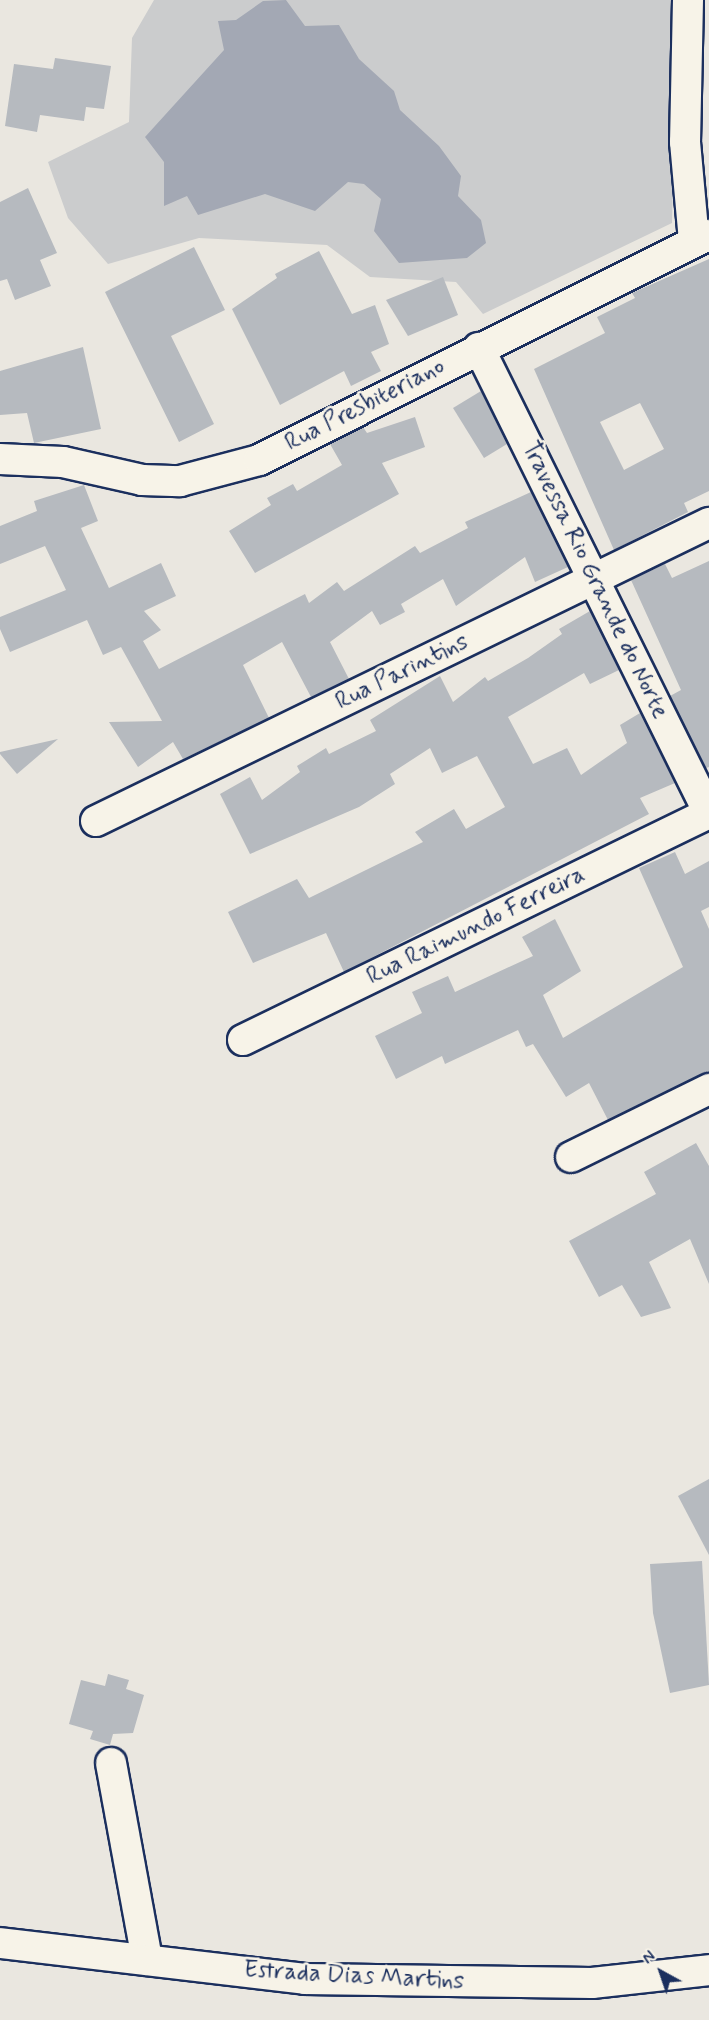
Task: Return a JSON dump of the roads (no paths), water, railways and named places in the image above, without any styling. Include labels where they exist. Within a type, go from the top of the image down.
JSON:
[{"type":"street","points":[[688,0],[685,142],[702,238]]},
{"type":"street","name":"Rua Presbiteriano","points":[[0,459],[63,462],[142,480],[180,481],[259,460],[702,238]]},
{"type":"street","name":"Travessa Rio Grande do Norte","points":[[479,348],[596,578],[709,813]]},
{"type":"street","name":"Rua Parintins","points":[[96,821],[709,523]]},
{"type":"street","name":"Rua Raimundo Ferreira","points":[[243,1040],[709,813]]},
{"type":"street","points":[[571,1157],[709,1089]]},
{"type":"street","points":[[111,1763],[147,1960]]},
{"type":"street","name":"Estrada Dias Martins","points":[[0,1942],[305,1979],[592,1983],[709,1970]]}]
